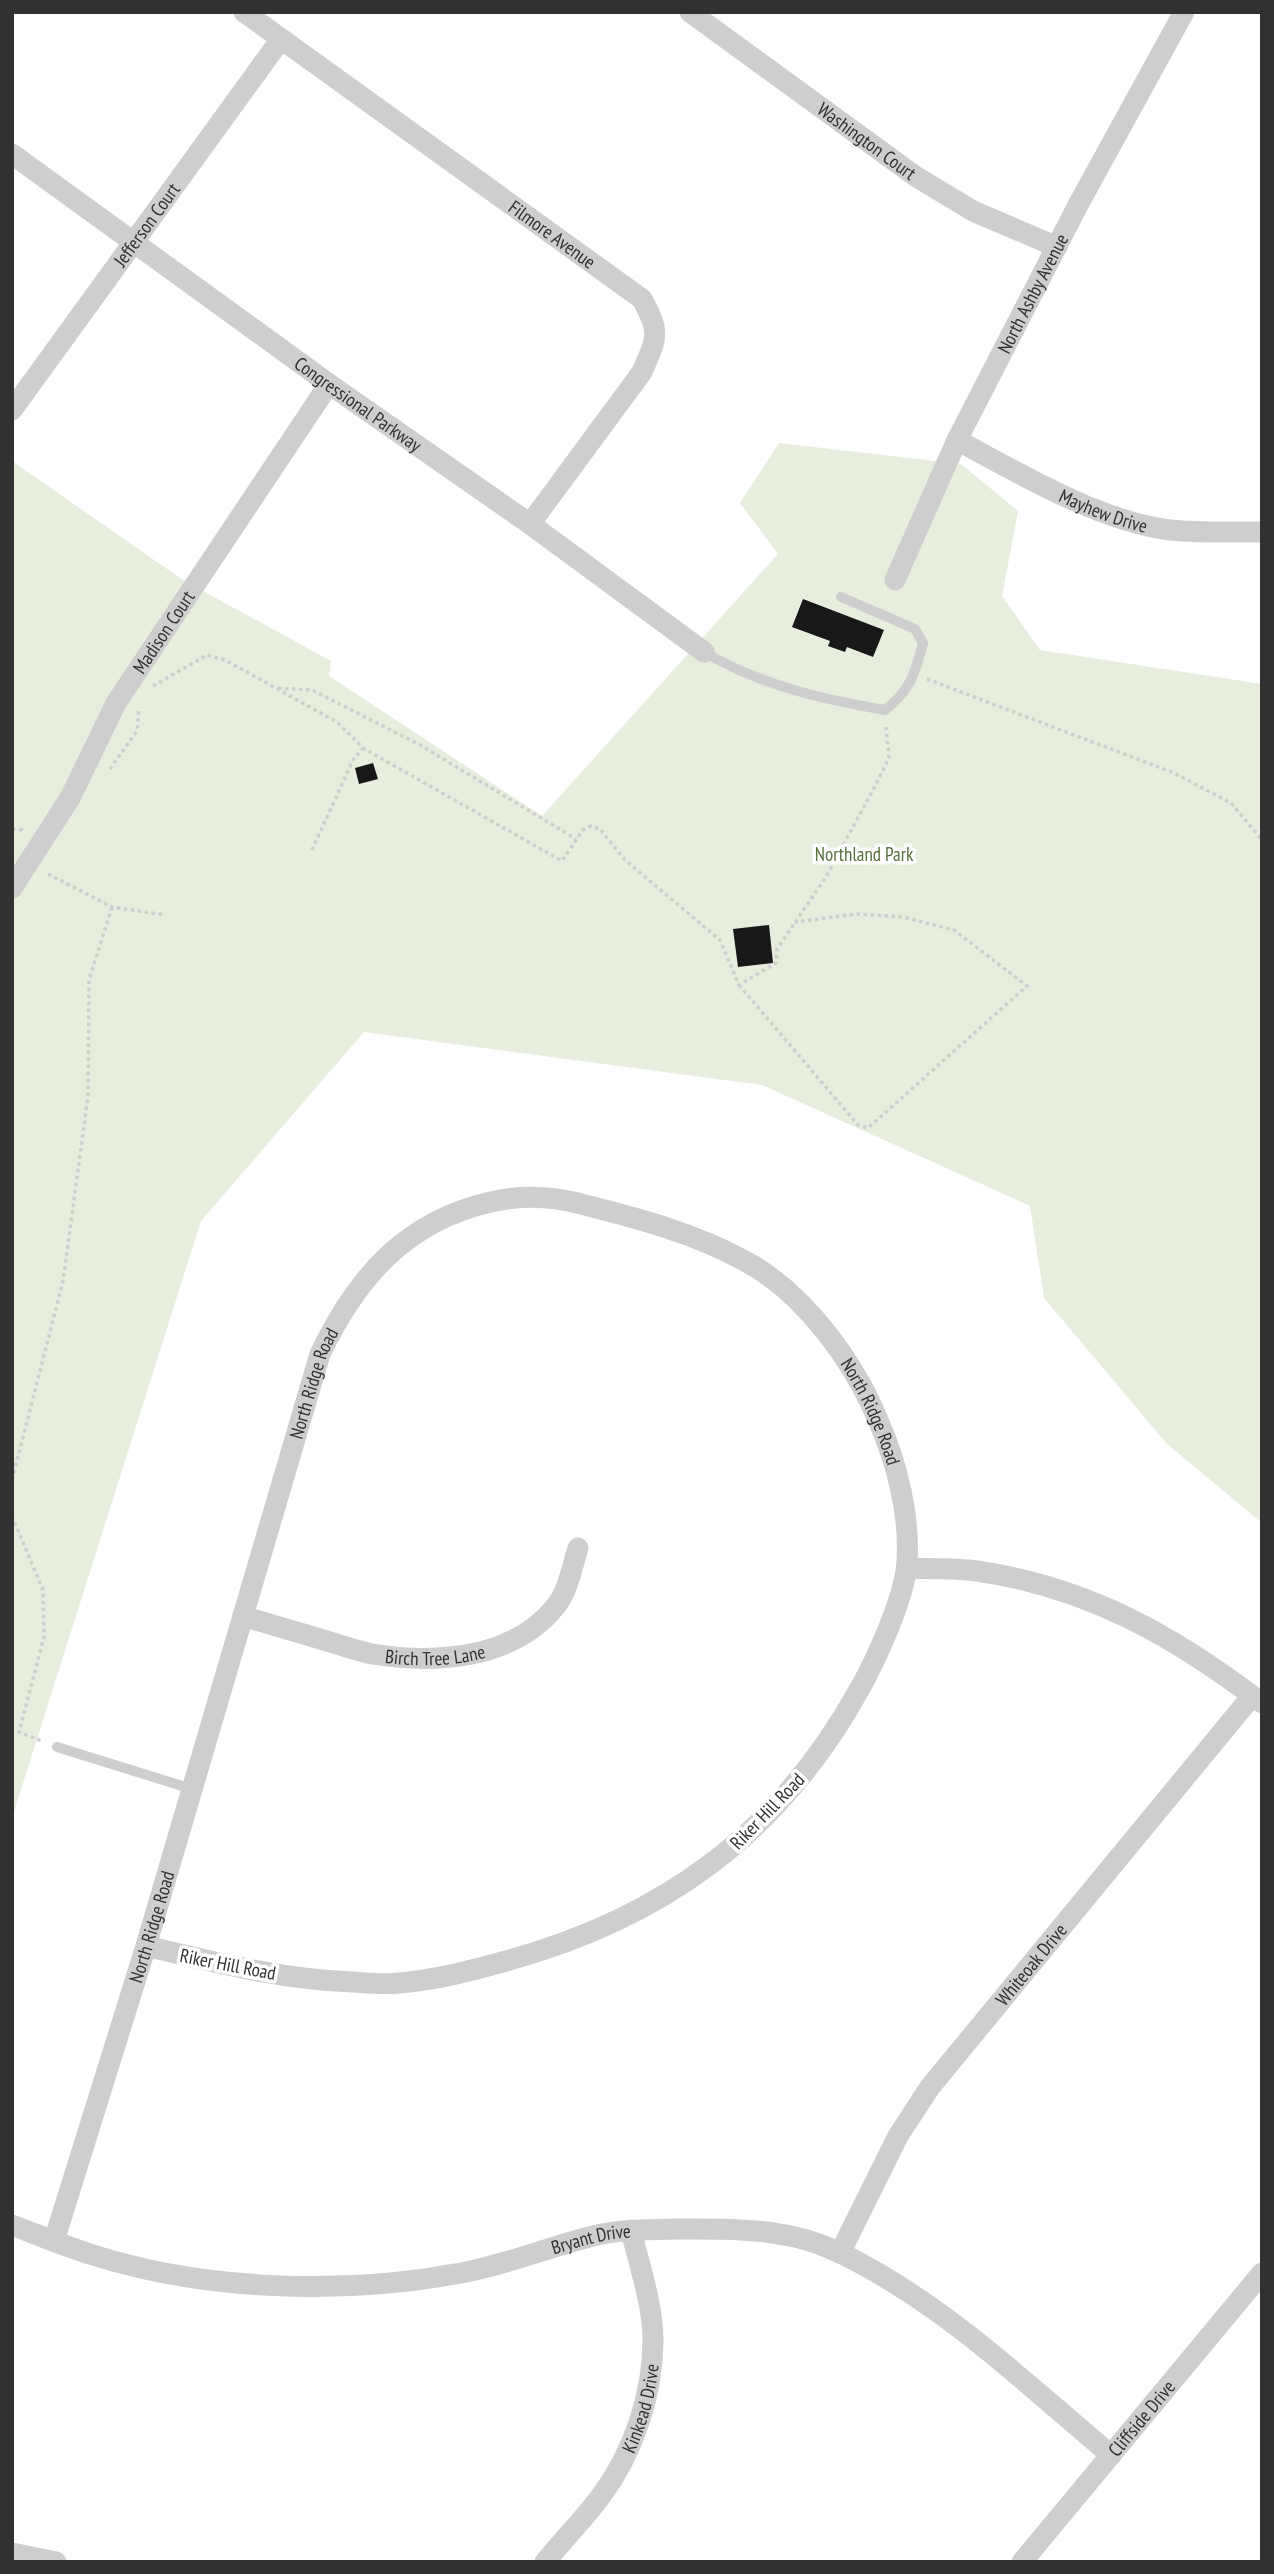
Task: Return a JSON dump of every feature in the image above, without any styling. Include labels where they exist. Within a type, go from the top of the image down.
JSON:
[{"type":"street","name":"Filmore Avenue","points":[[244,12],[642,299],[655,323],[654,343],[642,372],[530,524]]},
{"type":"street","name":"Washington Court","points":[[690,12],[915,176],[973,211],[1057,247]]},
{"type":"street","name":"North Ashby Avenue","points":[[894,580],[957,440],[1184,12]]},
{"type":"street","name":"Jefferson Court","points":[[12,410],[281,39]]},
{"type":"street","name":"Congressional Parkway","points":[[12,154],[328,384],[530,524],[704,652]]},
{"type":"street","name":"Madison Court","points":[[12,888],[70,799],[117,703],[328,384]]},
{"type":"street","name":"Mayhew Drive","points":[[957,440],[1044,487],[1127,521],[1169,530],[1262,533]]},
{"type":"street","name":"North Ridge Road","points":[[54,2241],[146,1946],[320,1354],[338,1317],[370,1274],[411,1234],[445,1215],[470,1207],[516,1197],[560,1198],[658,1223],[747,1262],[781,1286],[833,1340],[872,1405],[897,1475],[904,1512],[907,1568]]},
{"type":"street","name":"Birch Tree Lane","points":[[243,1616],[369,1653],[411,1658],[489,1650],[516,1641],[556,1606],[568,1581],[578,1548]]},
{"type":"street","points":[[907,1568],[975,1571],[1040,1583],[1099,1603],[1149,1628],[1213,1667],[1257,1700]]},
{"type":"street","name":"Riker Hill Road","points":[[146,1946],[222,1964],[291,1976],[393,1984],[450,1977],[547,1950],[635,1913],[684,1884],[729,1851],[770,1812],[808,1770],[840,1723],[868,1674],[890,1622],[907,1568]]},
{"type":"street","name":"Whiteoak Drive","points":[[840,2252],[898,2136],[930,2087],[1257,1700]]},
{"type":"street","name":"Bryant Drive","points":[[12,2225],[91,2255],[127,2264],[201,2279],[319,2288],[401,2283],[465,2273],[596,2235],[631,2230],[728,2229],[795,2236],[840,2252],[916,2296],[1111,2455]]},
{"type":"street","name":"Kinkead Drive","points":[[545,2562],[601,2497],[625,2458],[640,2417],[653,2340],[631,2230]]},
{"type":"street","name":"Cliffside Drive","points":[[1022,2562],[1262,2273]]},
{"type":"street","points":[[12,2553],[56,2562]]},
{"type":"lane","points":[[704,652],[733,669],[767,683],[842,703],[885,710],[902,697],[915,674],[923,643],[915,629],[841,597]]},
{"type":"lane","points":[[57,1748],[192,1789]]},
{"type":"path","points":[[142,692],[207,655],[225,660],[337,722],[363,748],[562,861],[583,830],[591,826],[600,829],[625,860],[720,940],[739,985],[858,1125],[868,1128],[1027,986],[954,930],[903,918],[857,914],[795,922]]},
{"type":"path","points":[[915,674],[1174,773],[1231,803],[1262,840]]},
{"type":"path","points":[[275,688],[312,690],[420,745],[576,839]]},
{"type":"path","points":[[109,770],[137,730],[140,702]]},
{"type":"path","points":[[739,985],[776,963],[777,949],[846,844],[889,758],[885,710]]},
{"type":"path","points":[[312,850],[353,760],[363,748]]},
{"type":"path","points":[[12,829],[22,830],[15,851],[48,874],[112,907],[165,915]]},
{"type":"path","points":[[48,874],[54,864]]},
{"type":"path","points":[[12,1480],[63,1281],[88,1096],[89,980],[112,907]]},
{"type":"path","points":[[12,1516],[43,1590],[44,1637],[19,1732],[57,1748]]},
{"type":"green space","name":"Northland Park","points":[[779,443],[961,464],[1018,511],[1002,596],[1040,650],[1262,684],[1262,1523],[1167,1444],[1044,1298],[1030,1206],[762,1085],[364,1032],[201,1221],[12,1818],[12,461],[183,580],[331,661],[329,676],[542,816],[778,554],[740,503]]},
{"type":"building","points":[[803,599],[884,630],[873,657],[847,647],[845,652],[828,646],[830,641],[792,627]]},
{"type":"building","points":[[373,763],[378,779],[359,784],[355,768]]},
{"type":"building","points":[[769,925],[773,963],[738,967],[733,929]]}]
